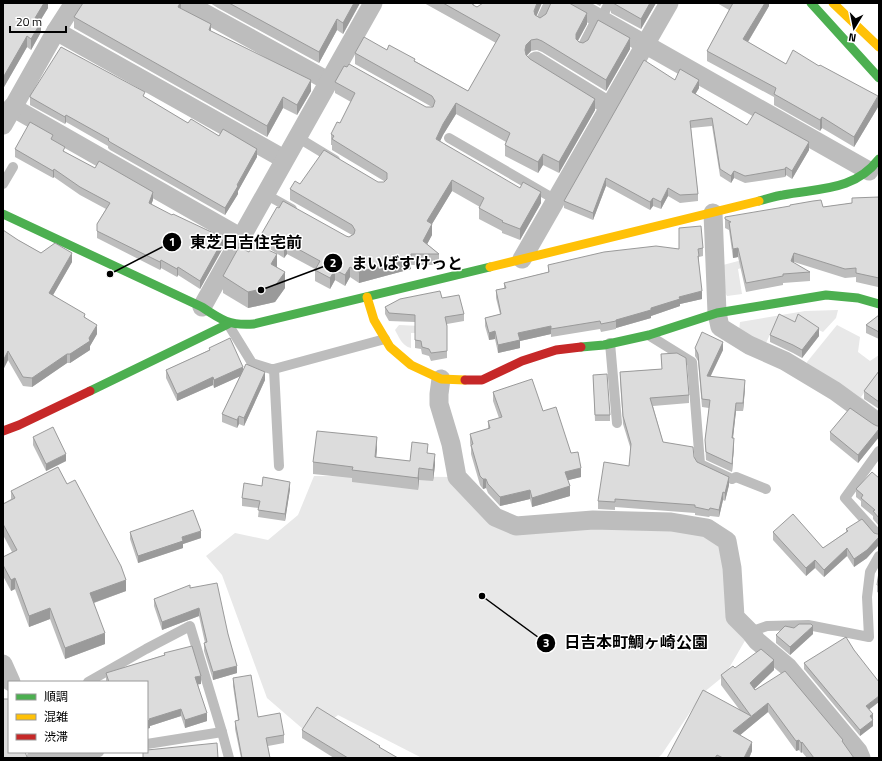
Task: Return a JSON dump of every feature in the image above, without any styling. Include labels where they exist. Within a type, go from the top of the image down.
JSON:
[{"type":"street","points":[[3,125],[56,31],[74,3]]},
{"type":"street","points":[[186,3],[328,81]]},
{"type":"street","points":[[3,214],[202,307],[228,324],[239,326],[254,324],[368,297],[784,195],[844,185],[858,180],[874,169],[644,44],[602,13],[572,3]]},
{"type":"street","points":[[522,259],[644,44],[669,3]]},
{"type":"street","points":[[810,3],[879,78]]},
{"type":"street","points":[[833,3],[879,47]]},
{"type":"street","points":[[202,307],[328,81],[343,64],[371,4]]},
{"type":"street","points":[[56,31],[284,159]]},
{"type":"street","points":[[536,61],[609,106]]},
{"type":"street","points":[[12,107],[240,237]]},
{"type":"street","points":[[713,213],[717,313],[720,328],[749,345],[785,361],[835,391],[879,423]]},
{"type":"street","points":[[368,297],[374,320],[390,347],[411,365],[441,379],[482,380],[522,361],[556,350],[610,343],[649,335],[717,313],[826,294],[858,298],[879,304]]},
{"type":"street","points":[[3,431],[19,425],[228,324]]},
{"type":"street","points":[[441,379],[439,404],[451,444],[457,477],[495,516],[516,526],[593,520],[672,522],[707,528],[727,541],[732,568],[735,617],[757,641],[792,672],[858,751],[861,758]]},
{"type":"street","points":[[3,664],[11,681]]},
{"type":"street","points":[[36,758],[80,755]]},
{"type":"lane","points":[[540,22],[549,3]]},
{"type":"lane","points":[[582,47],[602,13]]},
{"type":"lane","points":[[297,137],[342,164]]},
{"type":"lane","points":[[449,138],[556,200]]},
{"type":"lane","points":[[3,184],[13,167]]},
{"type":"lane","points":[[265,194],[303,216]]},
{"type":"lane","points":[[228,324],[252,363],[271,369],[386,339]]},
{"type":"lane","points":[[649,335],[692,362],[700,464],[732,478],[736,477],[766,489]]},
{"type":"lane","points":[[610,343],[617,423]]},
{"type":"lane","points":[[274,368],[279,466]]},
{"type":"lane","points":[[879,451],[845,498],[879,536]]},
{"type":"lane","points":[[750,632],[767,626],[808,625],[869,636],[866,597],[870,572],[879,556]]},
{"type":"lane","points":[[90,681],[190,626],[229,758]]},
{"type":"lane","points":[[148,744],[222,732]]},
{"type":"lane","points":[[80,755],[92,753]]},
{"type":"shaded area","points":[[769,253],[771,259],[738,269],[742,294],[727,296],[724,291],[723,265]]},
{"type":"shaded area","points":[[838,310],[836,318],[823,332],[797,320],[794,326],[776,322],[766,343],[739,331],[740,322],[805,311]]},
{"type":"shaded area","points":[[399,325],[443,327],[443,332],[411,333],[411,348],[403,343],[399,338],[395,330]]},
{"type":"shaded area","points":[[837,325],[860,337],[858,352],[870,361],[879,355],[879,372],[861,397],[871,406],[808,371],[807,362]]},
{"type":"shaded area","points":[[314,476],[457,477],[495,517],[671,522],[727,541],[735,617],[750,632],[725,675],[703,693],[658,758],[422,758],[338,715],[311,736],[267,698],[222,575],[206,556],[235,533],[268,540],[298,515]]},
{"type":"building","points":[[3,3],[44,3],[35,18],[41,22],[31,39],[27,36],[4,76],[3,75]]},
{"type":"building","points":[[83,3],[180,3],[178,7],[211,24],[209,30],[311,80],[297,105],[283,97],[267,126],[74,17]]},
{"type":"building","points":[[229,3],[354,3],[343,23],[337,19],[319,52]]},
{"type":"building","points":[[443,3],[472,3],[477,7],[483,3],[537,3],[534,11],[535,15],[540,18],[546,14],[551,3],[569,3],[587,13],[576,34],[576,39],[579,42],[583,43],[588,40],[598,20],[630,38],[606,80],[542,41],[537,39],[531,40],[526,45],[526,55],[530,59],[595,99],[559,162],[543,154],[538,162],[505,145],[510,133],[456,103],[443,124],[436,139],[520,188],[523,182],[541,192],[520,229],[502,222],[503,221],[479,208],[484,198],[452,180],[427,221],[432,224],[423,241],[439,254],[411,254],[411,258],[359,272],[350,267],[345,275],[335,270],[330,278],[315,270],[320,261],[287,243],[284,248],[262,233],[277,207],[279,208],[283,201],[346,236],[349,237],[354,234],[355,230],[352,225],[290,189],[295,181],[300,184],[324,150],[378,182],[384,182],[387,179],[387,173],[332,139],[334,136],[331,134],[337,122],[340,123],[355,93],[335,82],[344,66],[347,67],[349,64],[426,107],[433,107],[435,101],[432,96],[355,53],[364,37],[387,50],[389,45],[415,59],[414,61],[468,91],[500,35]]},
{"type":"building","points":[[613,3],[650,3],[641,19]]},
{"type":"building","points":[[733,3],[765,3],[743,39],[786,64],[793,50],[819,66],[820,65],[878,96],[854,137],[822,117],[820,120],[774,94],[776,88],[707,51]]},
{"type":"building","points":[[61,47],[145,92],[143,96],[188,123],[191,119],[219,136],[223,129],[257,149],[225,208],[110,142],[108,140],[109,139],[66,115],[65,117],[30,97]]},
{"type":"building","points":[[644,60],[675,80],[680,69],[699,80],[692,92],[747,125],[755,112],[809,142],[792,171],[786,167],[785,169],[745,176],[734,171],[731,176],[720,169],[712,118],[690,121],[698,194],[680,195],[668,188],[661,202],[653,198],[650,202],[606,178],[593,213],[564,201]]},
{"type":"building","points":[[30,122],[53,135],[51,139],[65,147],[63,151],[95,168],[99,161],[153,192],[149,203],[224,238],[200,281],[178,267],[177,269],[161,260],[160,262],[97,231],[97,224],[110,203],[80,187],[54,169],[53,171],[15,149]]},
{"type":"building","points":[[879,197],[879,278],[856,273],[856,268],[845,269],[794,253],[791,261],[810,272],[783,274],[783,276],[746,283],[738,248],[733,249],[729,222],[731,222],[725,219],[725,217],[813,201],[821,200],[823,207],[852,203],[852,198]]},
{"type":"building","points":[[701,226],[703,248],[698,249],[698,256],[702,291],[679,297],[680,299],[616,321],[601,324],[600,321],[551,329],[551,326],[518,333],[520,340],[498,345],[495,331],[489,333],[485,318],[501,314],[496,290],[506,288],[504,283],[549,272],[548,265],[604,252],[656,246],[679,249],[679,228]]},
{"type":"building","points":[[3,230],[41,253],[55,243],[72,253],[49,293],[85,314],[84,317],[97,325],[89,338],[90,341],[70,354],[67,354],[32,378],[23,377],[8,351],[3,361]]},
{"type":"building","points":[[253,243],[277,254],[271,264],[285,272],[275,286],[248,292],[223,276],[239,247],[249,252]]},
{"type":"building","points":[[440,291],[442,298],[459,295],[464,314],[445,317],[447,326],[447,351],[431,353],[429,349],[422,347],[421,341],[415,340],[415,315],[389,313],[385,307],[400,299]]},
{"type":"building","points":[[779,314],[795,322],[798,314],[819,328],[802,350],[770,335]]},
{"type":"building","points":[[879,315],[879,332],[866,325]]},
{"type":"building","points":[[702,332],[723,342],[707,376],[745,380],[743,403],[736,403],[732,438],[734,438],[732,464],[706,452],[705,440],[710,400],[702,399],[698,354],[695,348]]},
{"type":"building","points":[[230,338],[243,367],[214,380],[213,377],[177,394],[166,370],[210,350],[209,348]]},
{"type":"building","points":[[677,353],[686,358],[689,395],[650,398],[663,442],[693,447],[694,457],[697,462],[729,477],[725,493],[723,492],[719,510],[710,508],[709,510],[695,507],[695,505],[615,499],[615,502],[598,501],[604,462],[629,466],[631,444],[623,416],[620,372],[662,369],[661,354]]},
{"type":"building","points":[[246,364],[265,372],[244,418],[239,416],[237,420],[222,414]]},
{"type":"building","points":[[879,371],[879,402],[864,391]]},
{"type":"building","points":[[607,374],[610,415],[595,415],[593,375]]},
{"type":"building","points":[[532,379],[543,411],[556,407],[571,453],[578,452],[581,468],[565,472],[570,486],[532,498],[530,490],[500,497],[488,484],[486,479],[483,479],[480,476],[471,445],[473,444],[470,434],[490,428],[488,421],[502,417],[493,392]]},
{"type":"building","points":[[850,408],[873,424],[879,426],[879,429],[858,455],[830,432]]},
{"type":"building","points":[[53,427],[66,454],[46,464],[33,437]]},
{"type":"building","points":[[317,431],[377,437],[375,457],[410,461],[412,442],[428,444],[427,453],[435,454],[433,470],[419,468],[418,478],[352,470],[353,467],[313,462]]},
{"type":"building","points":[[58,467],[67,484],[75,480],[121,566],[126,580],[90,593],[105,633],[65,648],[50,608],[29,616],[15,578],[11,580],[3,565],[3,557],[17,550],[3,524],[3,504],[15,498],[11,491]]},
{"type":"building","points":[[872,472],[879,478],[879,518],[873,511],[875,510],[861,498],[863,495],[856,489]]},
{"type":"building","points":[[263,477],[290,482],[285,514],[258,510],[260,501],[242,498],[244,483],[262,486]]},
{"type":"building","points":[[193,510],[201,531],[182,537],[183,541],[138,556],[130,532]]},
{"type":"building","points":[[793,514],[823,548],[848,531],[846,529],[862,519],[874,533],[879,534],[879,537],[867,550],[854,559],[847,548],[824,570],[815,560],[806,568],[773,532]]},
{"type":"building","points":[[879,572],[879,585],[877,585]]},
{"type":"building","points":[[217,583],[228,634],[237,666],[213,672],[204,643],[207,642],[199,608],[162,622],[154,599],[190,585],[190,588]]},
{"type":"building","points":[[799,624],[811,624],[813,626],[790,647],[776,635],[785,626],[794,628]]},
{"type":"building","points":[[846,637],[854,650],[879,682],[879,696],[866,706],[873,714],[870,716],[873,720],[860,730],[804,663]]},
{"type":"building","points":[[192,646],[201,676],[195,677],[207,713],[185,720],[181,709],[149,719],[150,720],[148,721],[148,681],[109,681],[106,673],[165,655],[164,653]]},
{"type":"building","points":[[761,649],[774,660],[750,683],[755,690],[785,671],[843,740],[842,741],[854,758],[814,758],[802,742],[801,743],[799,740],[796,741],[768,703],[733,731],[752,742],[744,758],[723,758],[717,755],[715,758],[667,758],[703,690],[751,716],[721,675],[733,666],[735,668]]},
{"type":"building","points":[[251,675],[258,717],[280,713],[284,735],[266,738],[270,758],[242,758],[235,721],[239,720],[233,678]]},
{"type":"building","points":[[3,699],[8,699],[8,753],[25,753],[29,758],[3,758]]},
{"type":"building","points":[[317,707],[398,758],[348,758],[302,730]]},
{"type":"building","points":[[217,743],[218,758],[143,758],[143,753],[148,753],[148,750]]},
{"type":"traffic: fast","points":[[811,3],[879,78]]},
{"type":"traffic: fast","points":[[759,201],[780,195],[823,189],[847,183],[859,177],[879,159]]},
{"type":"traffic: fast","points":[[3,214],[202,307],[220,319],[238,324],[254,324],[490,267]]},
{"type":"traffic: fast","points":[[581,347],[604,345],[649,335],[717,313],[826,295],[858,298],[879,304]]},
{"type":"traffic: fast","points":[[90,391],[228,324]]},
{"type":"traffic: slow","points":[[833,3],[879,47]]},
{"type":"traffic: slow","points":[[490,267],[759,201]]},
{"type":"traffic: slow","points":[[367,297],[374,320],[390,347],[411,365],[441,379],[465,380]]},
{"type":"traffic: jam","points":[[465,380],[482,380],[522,361],[556,350],[581,347]]},
{"type":"traffic: jam","points":[[3,431],[19,425],[90,391]]},
{"type":"place","name":"東芝日吉住宅前","points":[[110,274]]},
{"type":"place","name":"まいばすけっと","points":[[261,290]]},
{"type":"place","name":"日吉本町鯛ヶ崎公園","points":[[482,596]]}]
